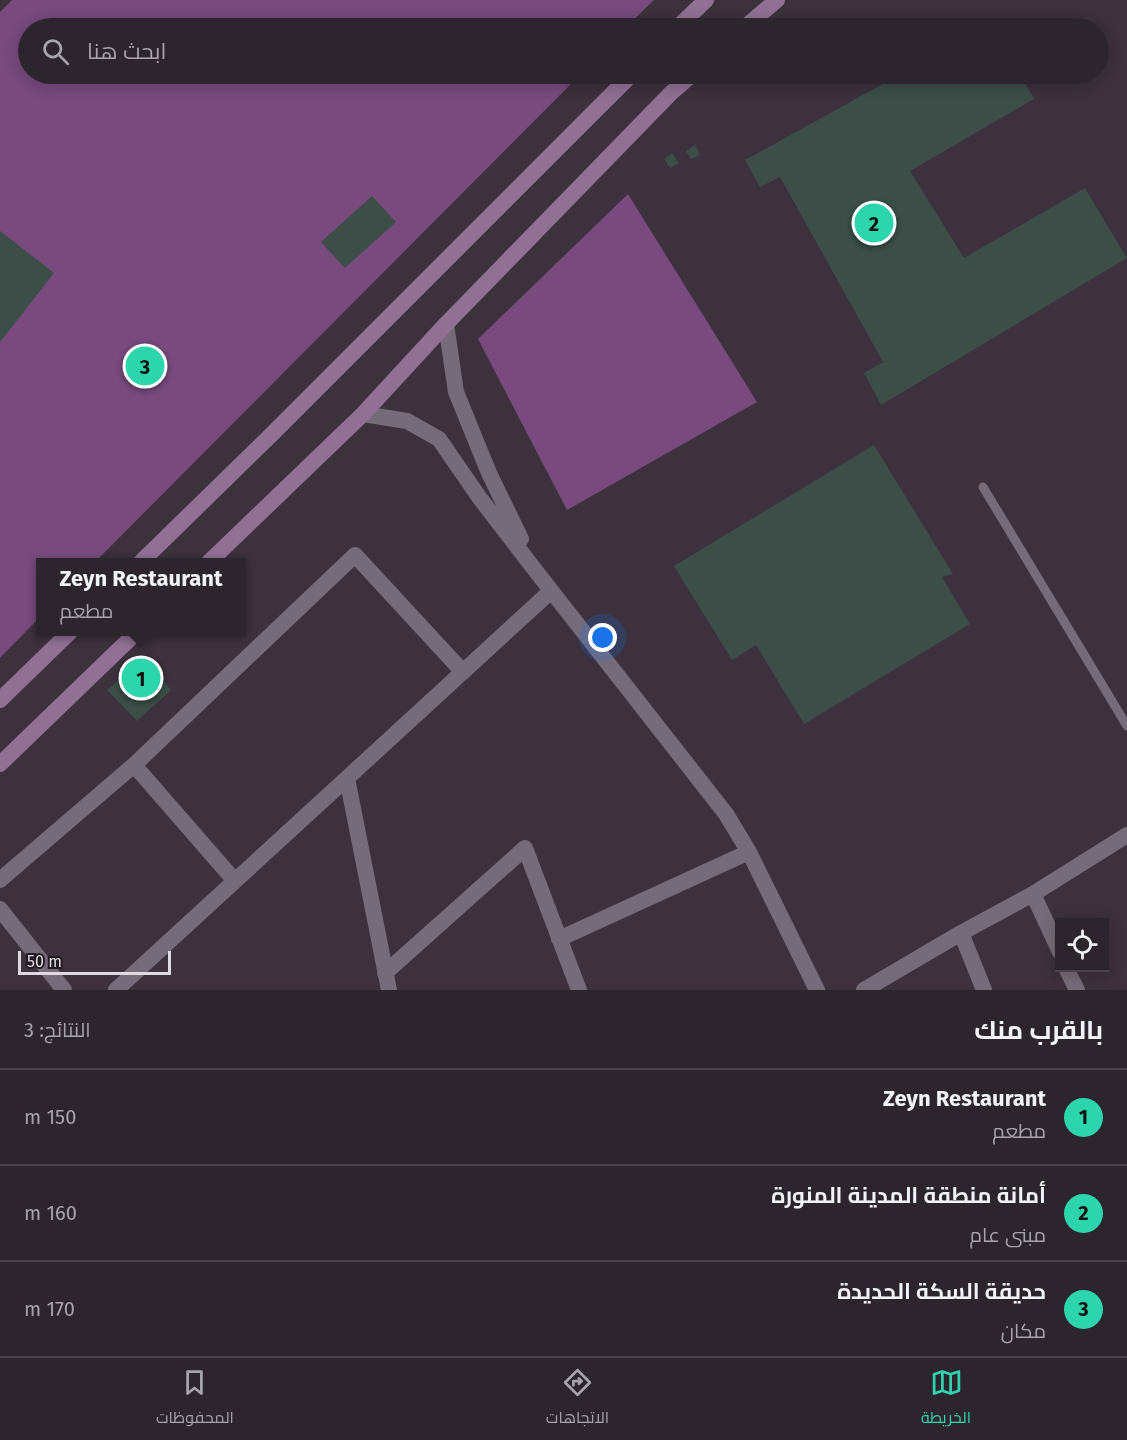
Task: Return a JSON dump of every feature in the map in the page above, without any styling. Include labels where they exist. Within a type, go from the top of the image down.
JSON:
[{"type":"main road","points":[[687,18],[706,0]]},
{"type":"main road","points":[[756,18],[777,0]]},
{"type":"main road","points":[[145,558],[622,84]]},
{"type":"main road","points":[[213,558],[363,414],[446,324],[681,84]]},
{"type":"main road","points":[[0,700],[66,636]]},
{"type":"main road","points":[[0,764],[134,636]]},
{"type":"street","points":[[446,324],[456,392],[489,473],[535,570]]},
{"type":"street","points":[[363,414],[407,421],[439,439],[479,497],[726,814],[749,852],[817,990]]},
{"type":"street","points":[[0,880],[134,765],[355,555],[463,672]]},
{"type":"street","points":[[116,990],[551,591]]},
{"type":"street","points":[[134,765],[236,881]]},
{"type":"street","points":[[347,778],[387,982]]},
{"type":"street","points":[[864,990],[1032,894],[1127,835]]},
{"type":"street","points":[[387,982],[525,848],[579,990]]},
{"type":"street","points":[[560,939],[749,852]]},
{"type":"street","points":[[1032,894],[1055,943]]},
{"type":"street","points":[[0,909],[64,990]]},
{"type":"street","points":[[961,933],[984,990]]},
{"type":"street","points":[[1068,972],[1077,990]]},
{"type":"lane","points":[[982,487],[1127,726]]},
{"type":"shaded area","points":[[12,0],[654,0],[635,18],[18,18],[18,84],[571,84],[99,558],[36,558],[36,621],[0,658],[0,12]]},
{"type":"shaded area","points":[[628,194],[757,402],[567,510],[478,339]]},
{"type":"building","points":[[883,84],[1026,84],[1034,99],[910,171],[964,258],[1085,188],[1127,258],[881,405],[864,373],[883,362],[780,177],[760,187],[745,160]]},
{"type":"building","points":[[695,145],[700,155],[691,159],[686,151]]},
{"type":"building","points":[[672,153],[679,163],[670,168],[664,159]]},
{"type":"building","points":[[372,196],[396,222],[345,268],[321,242]]},
{"type":"building","points":[[0,231],[54,273],[0,342]]},
{"type":"building","points":[[874,445],[953,574],[942,577],[970,624],[804,724],[756,645],[732,660],[674,566]]},
{"type":"building","points":[[144,659],[171,690],[137,721],[107,690]]},
{"type":"place","name":"أمانة منطقة المدينة المنورة","points":[[874,223]]},
{"type":"place","name":"حديقة السكة الحديدة","points":[[145,366]]},
{"type":"place","name":"Zeyn Restaurant","points":[[141,678]]}]
